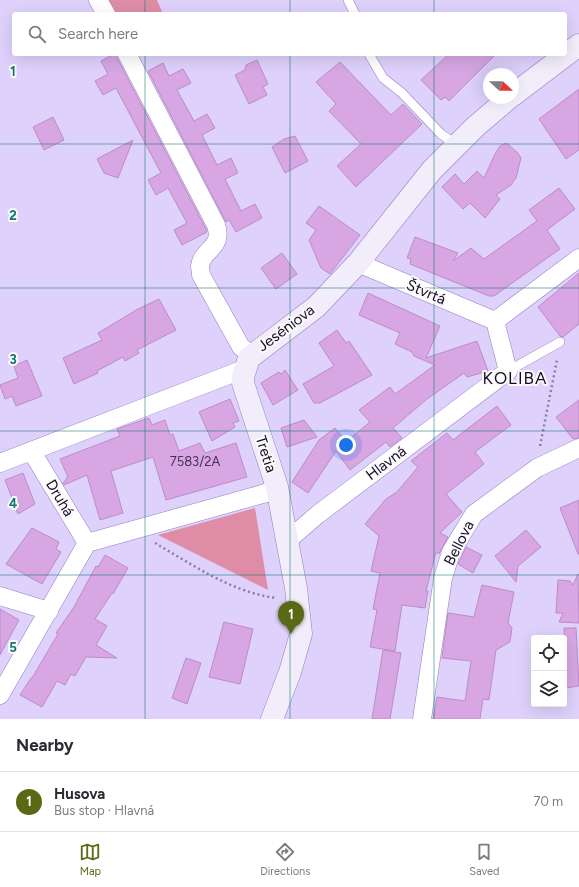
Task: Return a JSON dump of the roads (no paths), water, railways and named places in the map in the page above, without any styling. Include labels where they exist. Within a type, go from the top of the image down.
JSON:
[{"type":"street","points":[[98,0],[105,12]]},
{"type":"street","points":[[567,55],[579,46]]},
{"type":"street","points":[[128,56],[216,225],[218,235],[217,242],[200,266],[202,275],[248,362]]},
{"type":"street","points":[[519,91],[566,56]]},
{"type":"street","name":"Jeséniova","points":[[0,463],[32,452],[248,362],[316,307],[358,263],[432,170],[502,104]]},
{"type":"street","points":[[508,371],[495,321],[579,258]]},
{"type":"street","name":"Štvrtá","points":[[358,263],[495,321]]},
{"type":"street","name":"Tretia","points":[[248,362],[243,383],[277,487],[287,541]]},
{"type":"street","name":"Hlavná","points":[[287,541],[317,515],[508,371]]},
{"type":"street","name":"Bellova","points":[[422,719],[443,578],[451,552],[474,514],[537,468],[579,448]]},
{"type":"street","name":"Druhá","points":[[32,452],[87,543]]},
{"type":"street","points":[[0,695],[87,543],[266,493],[277,487]]},
{"type":"street","points":[[272,719],[290,672],[301,634],[296,588],[287,541]]},
{"type":"street","points":[[0,596],[49,611]]},
{"type":"lane","points":[[348,0],[354,12]]},
{"type":"lane","points":[[370,56],[383,78],[402,92],[441,134],[457,145]]},
{"type":"lane","points":[[508,371],[560,342]]},
{"type":"place","name":"Husova","points":[[291,634]]},
{"type":"district","name":"KOLIBA","points":[[515,378]]}]
